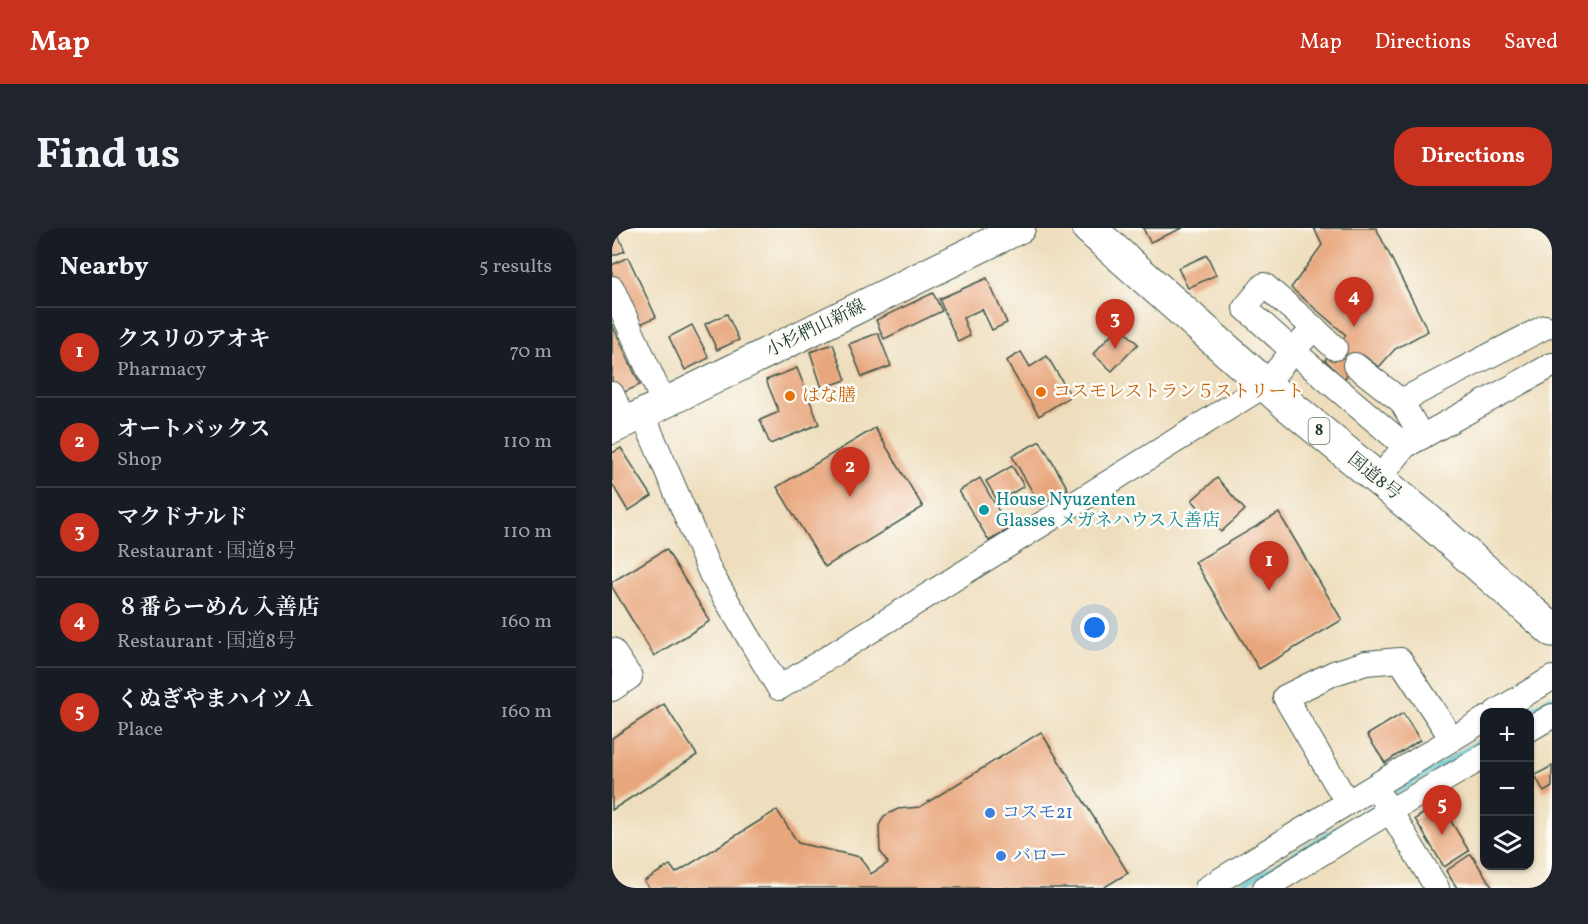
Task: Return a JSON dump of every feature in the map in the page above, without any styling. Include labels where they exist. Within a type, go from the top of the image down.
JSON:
[{"type":"highway","name":"国道8号","points":[[1089,228],[1265,385],[1424,517],[1552,630]]},
{"type":"main road","name":"小杉椚山新線","points":[[636,418],[1020,228]]},
{"type":"street","points":[[1335,348],[1264,285],[1245,308],[1293,351],[1413,441]]},
{"type":"street","points":[[612,288],[636,418],[711,574],[779,688],[1265,385],[1314,328]]},
{"type":"street","points":[[1401,401],[1545,327]]},
{"type":"street","points":[[1355,365],[1401,401],[1413,441]]},
{"type":"street","points":[[1378,480],[1413,441],[1552,365]]},
{"type":"street","points":[[612,394],[636,418]]},
{"type":"street","points":[[612,650],[630,677],[612,689]]},
{"type":"street","points":[[1347,802],[1285,697],[1334,673],[1366,663],[1400,660],[1452,739]]},
{"type":"street","points":[[1503,708],[1552,678]]},
{"type":"street","points":[[1534,727],[1552,716]]},
{"type":"street","points":[[1207,888],[1480,722]]},
{"type":"street","points":[[1265,888],[1480,759]]},
{"type":"street","points":[[1374,786],[1437,888]]},
{"type":"building","points":[[612,228],[615,228],[625,251],[612,256]]},
{"type":"building","points":[[1143,228],[1183,228],[1150,242]]},
{"type":"building","points":[[1314,228],[1376,228],[1428,331],[1395,349],[1379,367],[1363,355],[1344,379],[1325,360],[1346,335],[1291,288],[1322,245]]},
{"type":"building","points":[[1207,255],[1216,275],[1188,288],[1178,268]]},
{"type":"building","points":[[628,257],[656,317],[634,327],[612,280],[612,265]]},
{"type":"building","points":[[987,278],[1007,323],[992,330],[982,309],[963,318],[970,336],[958,342],[939,299]]},
{"type":"building","points":[[933,293],[942,311],[884,339],[876,320]]},
{"type":"building","points":[[727,314],[739,340],[717,350],[705,324]]},
{"type":"building","points":[[612,324],[640,385],[618,395],[612,382]]},
{"type":"building","points":[[692,325],[709,358],[685,370],[669,337]]},
{"type":"building","points":[[1119,326],[1138,344],[1112,371],[1093,354]]},
{"type":"building","points":[[878,333],[891,366],[862,377],[849,344]]},
{"type":"building","points":[[833,344],[846,380],[822,388],[810,352]]},
{"type":"building","points":[[1021,352],[1030,367],[1047,356],[1071,396],[1039,416],[1006,361]]},
{"type":"building","name":"はな膳","points":[[797,368],[819,424],[770,444],[760,420],[779,412],[766,380]]},
{"type":"building","points":[[875,428],[923,507],[825,567],[777,487]]},
{"type":"building","points":[[1040,441],[1068,489],[1040,505],[1012,456]]},
{"type":"building","points":[[621,448],[652,496],[628,511],[612,484],[612,453]]},
{"type":"building","points":[[1012,466],[1024,486],[998,502],[986,481]]},
{"type":"building","name":"House Nyuzenten Glasses メガネハウス入善店","points":[[980,478],[1009,529],[989,541],[959,491]]},
{"type":"building","points":[[1217,478],[1245,510],[1221,532],[1192,500]]},
{"type":"building","points":[[1279,513],[1342,620],[1259,669],[1195,562]]},
{"type":"building","points":[[666,549],[710,621],[654,656],[612,587],[612,582]]},
{"type":"building","points":[[664,704],[697,755],[612,810],[612,738]]},
{"type":"building","points":[[1403,713],[1420,740],[1385,763],[1367,735]]},
{"type":"building","name":"コスモ21","points":[[1041,732],[1128,873],[1103,888],[649,888],[644,881],[670,865],[676,873],[777,810],[798,843],[860,857],[871,874],[888,863],[880,851],[879,826],[884,816],[898,809],[920,807]]},
{"type":"building","points":[[1552,766],[1552,787],[1544,792],[1535,775]]},
{"type":"building","points":[[1440,803],[1469,851],[1444,867],[1415,819]]},
{"type":"building","points":[[1471,854],[1493,888],[1457,888],[1446,871]]},
{"type":"waterway","points":[[1533,708],[1552,697]]},
{"type":"waterway","points":[[1389,797],[1480,741]]},
{"type":"waterway","points":[[1238,888],[1378,804]]},
{"type":"place","name":"８番らーめん 入善店","points":[[1354,327]]},
{"type":"place","name":"マクドナルド","points":[[1115,349]]},
{"type":"place","name":"コスモレストラン５ストリート","points":[[1041,392]]},
{"type":"place","name":"はな膳","points":[[790,396]]},
{"type":"place","name":"オートバックス","points":[[850,497]]},
{"type":"place","name":"House Nyuzenten Glasses メガネハウス入善店","points":[[984,510]]},
{"type":"place","name":"クスリのアオキ","points":[[1269,591]]},
{"type":"place","name":"コスモ21","points":[[990,813]]},
{"type":"place","name":"くぬぎやまハイツＡ","points":[[1442,835]]},
{"type":"place","name":"バロー","points":[[1001,856]]}]
